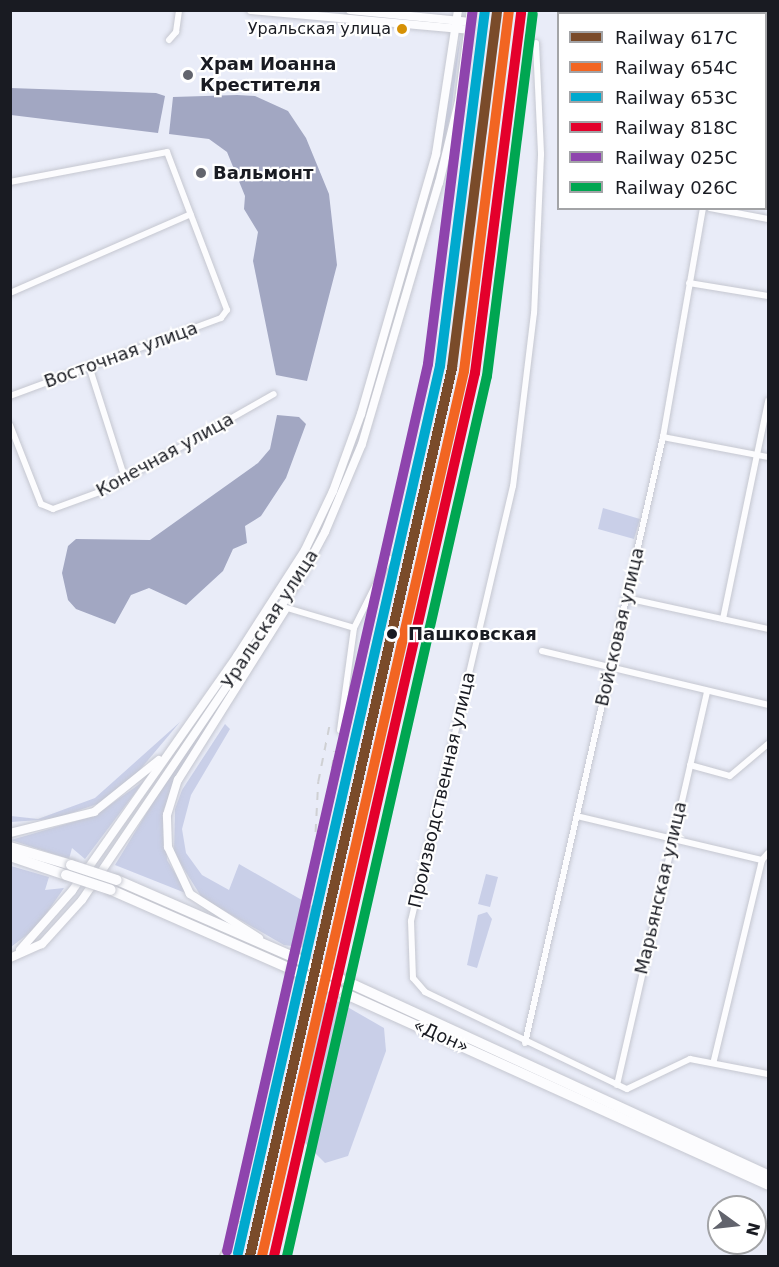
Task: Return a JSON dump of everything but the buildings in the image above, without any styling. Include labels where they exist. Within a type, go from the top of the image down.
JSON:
[{"type":"highway","points":[[10,847],[114,885]]},
{"type":"highway","points":[[10,856],[68,870]]},
{"type":"highway","name":"«Дон»","points":[[114,885],[264,942],[337,990],[768,1185]]},
{"type":"highway","name":"«Дон»","points":[[114,885],[296,964],[341,979],[768,1175]]},
{"type":"main road","points":[[251,10],[434,18],[457,24]]},
{"type":"main road","points":[[350,10],[434,18],[469,26]]},
{"type":"main road","name":"Уральская улица","points":[[10,956],[36,938],[72,891],[296,566],[333,491],[428,181],[458,10]]},
{"type":"main road","name":"Уральская улица","points":[[10,956],[42,944],[82,900],[302,575],[362,444],[439,183],[471,10]]},
{"type":"main road","points":[[264,942],[190,894],[168,847],[167,815],[178,780],[287,608],[302,575]]},
{"type":"main road","points":[[172,747],[172,755],[180,755]]},
{"type":"main road","points":[[10,833],[94,812],[172,747]]},
{"type":"main road","points":[[10,862],[68,870]]},
{"type":"street","points":[[169,40],[176,32],[179,10]]},
{"type":"street","name":"Производственная улица","points":[[525,1043],[417,987],[408,944],[513,486],[534,313],[541,155],[536,43]]},
{"type":"street","points":[[10,182],[162,151],[171,154],[191,214],[10,293]]},
{"type":"street","points":[[428,181],[439,183]]},
{"type":"street","name":"Войсковая улица","points":[[525,1043],[663,436],[703,210]]},
{"type":"street","points":[[721,210],[768,219]]},
{"type":"street","name":"Восточная улица","points":[[10,396],[221,318],[227,310],[191,214]]},
{"type":"street","points":[[689,283],[768,296]]},
{"type":"street","points":[[89,366],[125,479]]},
{"type":"street","name":"Конечная улица","points":[[10,425],[40,504],[53,508],[125,479],[273,394]]},
{"type":"street","points":[[723,619],[759,456],[768,401]]},
{"type":"street","points":[[663,436],[768,457]]},
{"type":"street","points":[[340,730],[354,628],[389,558]]},
{"type":"street","points":[[626,598],[768,629]]},
{"type":"street","points":[[287,608],[354,628]]},
{"type":"street","points":[[542,651],[768,705]]},
{"type":"street","name":"Марьянская улица","points":[[617,1085],[707,691]]},
{"type":"street","points":[[690,765],[730,776],[768,744]]},
{"type":"street","points":[[577,816],[762,860]]},
{"type":"street","points":[[714,1060],[762,860],[768,853]]},
{"type":"street","points":[[525,1043],[617,1085],[637,1088],[690,1059],[714,1060],[768,1074]]},
{"type":"shaded area","points":[[461,34],[451,112],[435,181],[432,180]]},
{"type":"shaded area","points":[[10,88],[156,93],[165,96],[158,133],[11,115]]},
{"type":"shaded area","points":[[255,96],[288,111],[306,138],[329,194],[337,265],[307,381],[276,375],[253,261],[258,232],[244,209],[245,196],[227,152],[209,139],[169,134],[173,97]]},
{"type":"shaded area","points":[[277,415],[299,417],[306,424],[286,478],[261,516],[245,526],[247,543],[233,549],[223,571],[186,605],[149,588],[131,595],[115,624],[76,609],[68,600],[62,573],[68,546],[76,539],[150,540],[258,463],[270,449]]},
{"type":"shaded area","points":[[603,508],[640,519],[634,539],[598,529]]},
{"type":"shaded area","points":[[264,642],[181,772],[164,809],[167,860],[188,894],[115,865],[175,766]]},
{"type":"shaded area","points":[[180,722],[128,784],[103,802],[54,819],[11,822],[11,816],[38,819],[95,798]]},
{"type":"shaded area","points":[[225,724],[230,729],[191,795],[182,829],[186,853],[202,875],[229,890],[239,864],[314,907],[306,948],[284,945],[202,898],[174,853],[175,809],[182,790]]},
{"type":"shaded area","points":[[144,781],[85,859],[72,848],[69,859],[11,840],[94,816]]},
{"type":"shaded area","points":[[11,866],[49,877],[45,890],[64,888],[37,927],[11,947]]},
{"type":"shaded area","points":[[486,874],[498,877],[490,907],[478,904]]},
{"type":"shaded area","points":[[487,912],[492,919],[477,968],[467,965],[478,915]]},
{"type":"shaded area","points":[[337,1001],[384,1028],[386,1051],[348,1156],[325,1163],[302,1140],[303,1107],[307,1062],[324,1003]]},
{"type":"railway","points":[[488,86],[502,10]]},
{"type":"railway","points":[[312,896],[318,782],[330,722]]},
{"type":"railway","points":[[326,816],[334,751]]},
{"type":"railway","points":[[246,1256],[333,871]]},
{"type":"railway","points":[[219,1256],[257,1189]]},
{"type":"rail line","name":"025С","points":[[227,1251],[428,364],[473,10]]},
{"type":"rail line","name":"653С","points":[[238,1253],[440,366],[485,10]]},
{"type":"rail line","name":"617C","points":[[250,1256],[452,368],[497,10]]},
{"type":"rail line","name":"654С","points":[[262,1256],[464,371],[509,11]]},
{"type":"rail line","name":"818С","points":[[274,1256],[475,373],[521,13]]},
{"type":"rail line","name":"026С","points":[[287,1256],[487,376],[533,14]]},
{"type":"place","name":"Уральская улица","points":[[402,29]]},
{"type":"place","name":"Храм Иоанна Крестителя","points":[[188,75]]},
{"type":"place","name":"Вальмонт","points":[[201,173]]},
{"type":"place","name":"Пашковская","points":[[392,634]]}]
